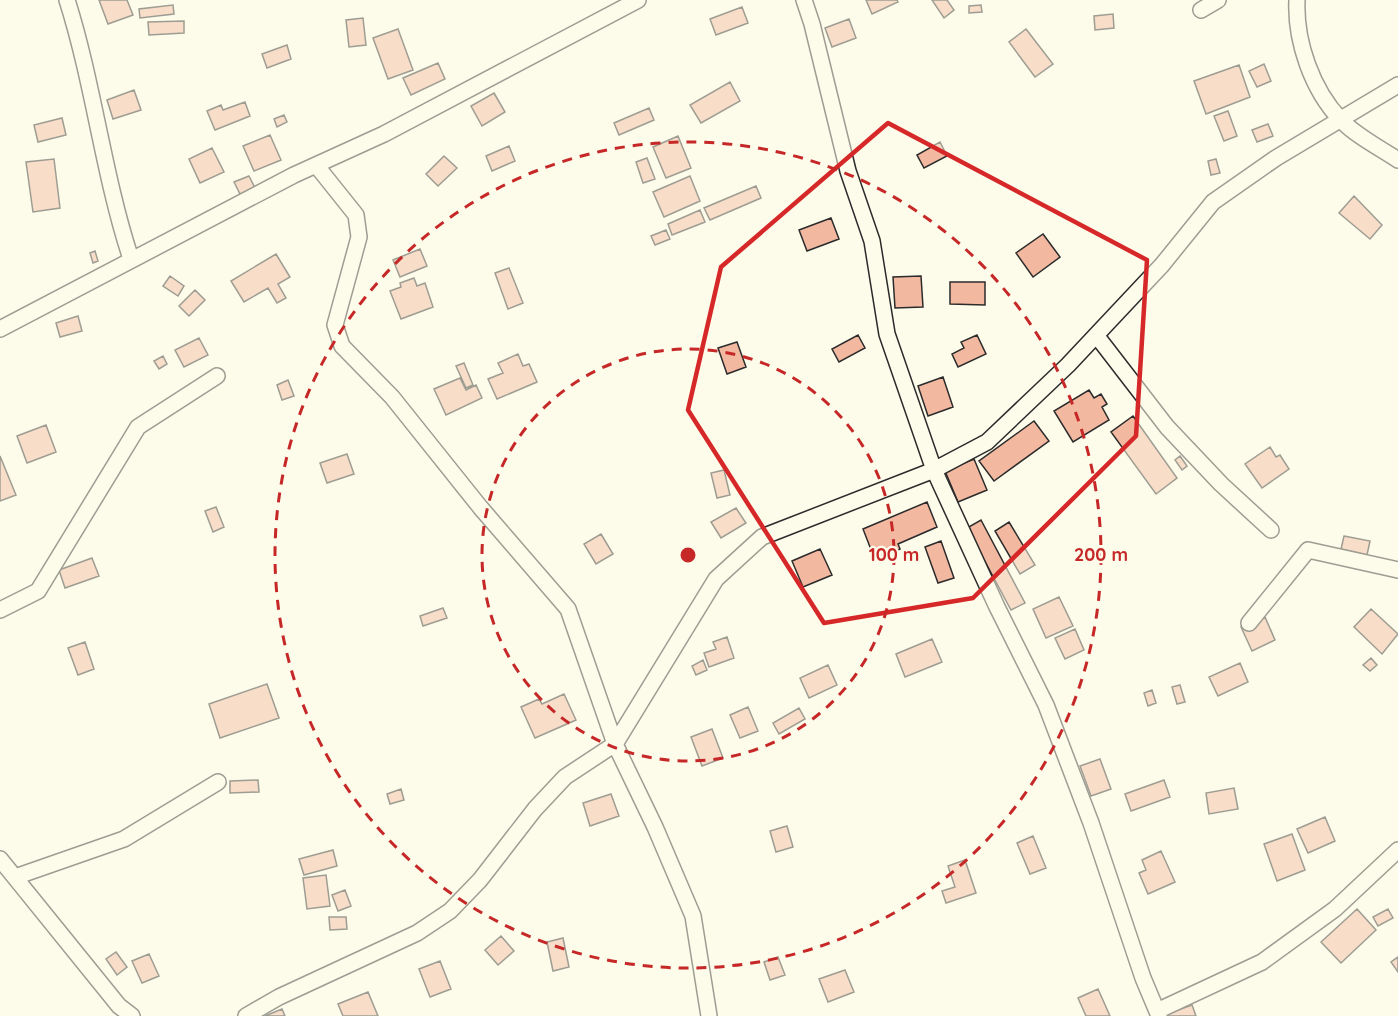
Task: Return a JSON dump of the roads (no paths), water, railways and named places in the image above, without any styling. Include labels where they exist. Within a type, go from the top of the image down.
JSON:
[{"type":"street","points":[[67,0],[80,40],[114,200],[131,259]]},
{"type":"street","points":[[0,329],[316,165],[384,134],[638,0]]},
{"type":"street","points":[[804,0],[848,171],[872,241],[887,334],[934,470],[997,608],[1046,705],[1091,823],[1143,978],[1158,1014],[1262,962],[1335,909],[1398,850]]},
{"type":"street","points":[[1201,10],[1218,0]]},
{"type":"street","points":[[1297,0],[1296,16],[1307,62],[1320,93],[1341,120],[1398,160]]},
{"type":"street","points":[[246,1016],[279,997],[417,933],[450,911],[480,880],[535,809],[566,777],[615,744],[716,579],[762,537],[934,470],[987,442],[1003,430],[1162,265],[1213,202],[1276,158],[1398,85]]},
{"type":"street","points":[[316,165],[356,215],[359,237],[335,325],[342,346],[399,405],[480,507],[568,609],[615,744],[693,916],[708,1016]]},
{"type":"street","points":[[1096,335],[1167,427],[1221,484],[1271,530]]},
{"type":"street","points":[[0,610],[38,591],[138,427],[217,376]]},
{"type":"street","points":[[1249,623],[1308,550],[1398,570]]},
{"type":"street","points":[[15,877],[124,839],[218,782]]},
{"type":"street","points":[[0,859],[119,1006],[132,1016]]}]
